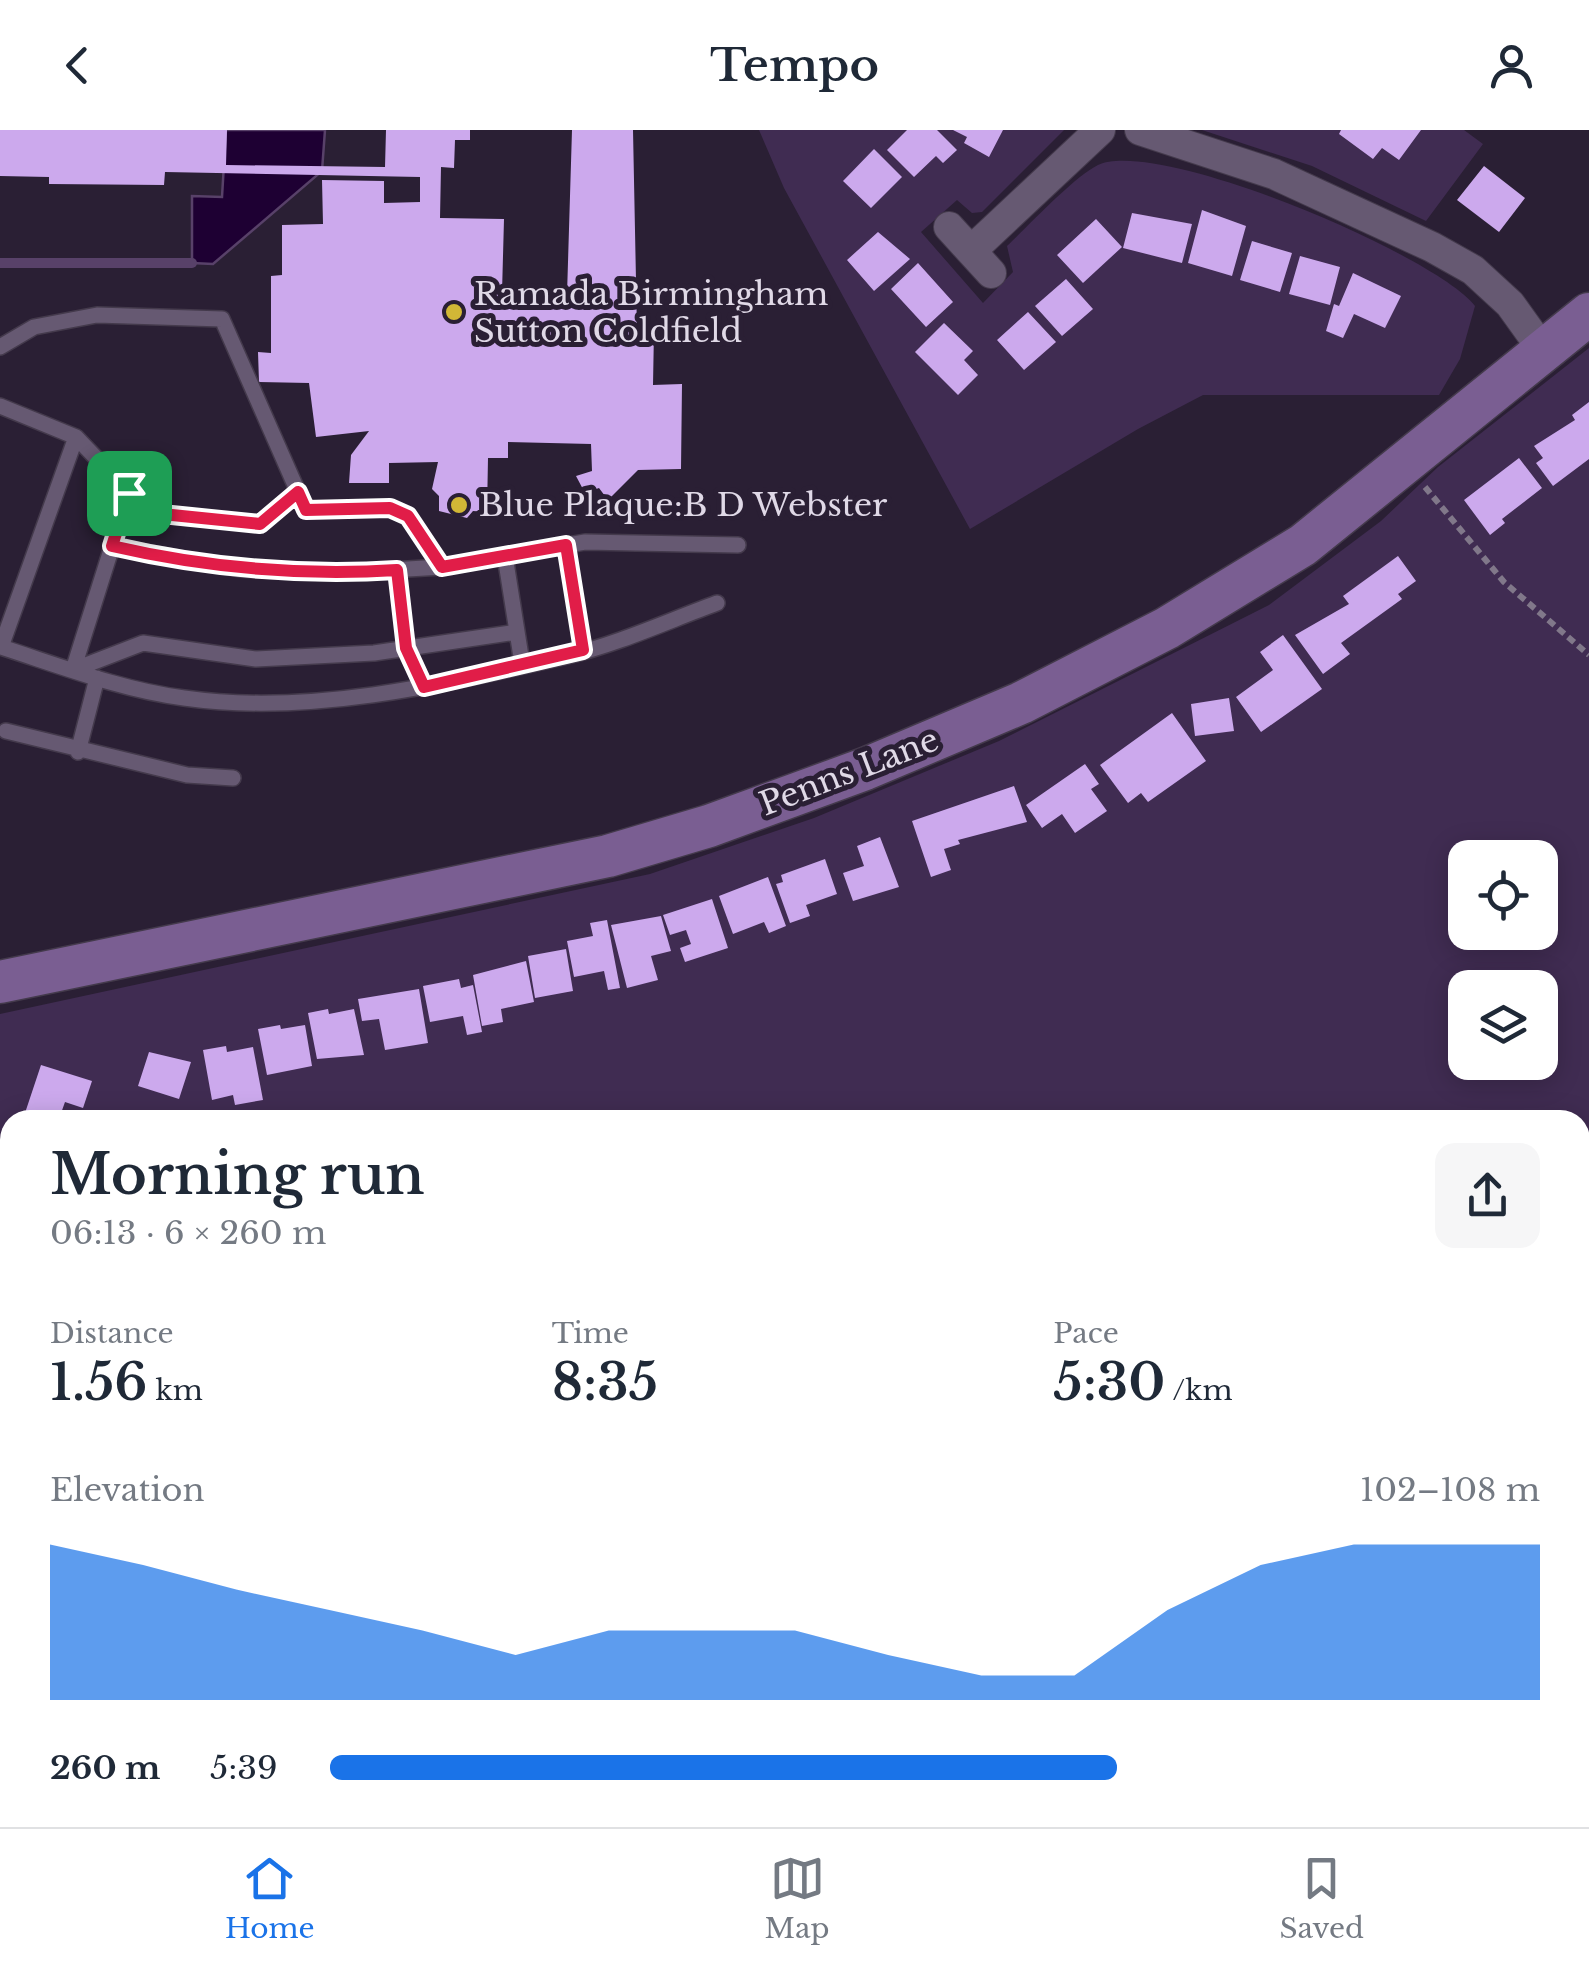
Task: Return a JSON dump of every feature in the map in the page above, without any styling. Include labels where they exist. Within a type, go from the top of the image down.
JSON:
[{"type":"main road","name":"Penns Lane","points":[[0,982],[608,856],[865,769],[1021,703],[1167,628],[1304,545],[1589,314]]},
{"type":"street","points":[[949,227],[981,262],[1100,130]]},
{"type":"street","points":[[1140,130],[1183,148],[1274,174],[1432,247],[1473,270],[1510,304],[1543,350]]},
{"type":"lane","points":[[0,348],[34,327],[98,315],[222,319],[306,510],[390,508],[408,516],[442,567]]},
{"type":"lane","points":[[0,406],[76,437],[129,493],[162,514],[260,524],[298,492]]},
{"type":"lane","points":[[76,437],[1,647],[97,678],[182,698],[259,705],[424,687],[583,650],[718,603]]},
{"type":"lane","points":[[73,670],[129,493]]},
{"type":"lane","points":[[112,546],[240,570],[339,573],[442,567],[566,545],[738,545]]},
{"type":"lane","points":[[566,545],[583,650]]},
{"type":"lane","points":[[505,556],[522,663]]},
{"type":"lane","points":[[397,570],[406,648],[424,687]]},
{"type":"lane","points":[[73,670],[143,643],[256,659],[406,648],[517,632]]},
{"type":"lane","points":[[78,752],[97,678]]},
{"type":"lane","points":[[6,730],[78,752],[187,776],[233,778]]},
{"type":"path","points":[[1405,463],[1504,582],[1589,655]]},
{"type":"shaded area","points":[[226,130],[325,130],[322,171],[213,264],[192,263],[192,196],[222,197]]},
{"type":"shaded area","points":[[759,130],[1064,130],[982,212],[972,213],[957,200],[921,232],[983,303],[1013,272],[1007,246],[1065,190],[1098,165],[1130,161],[1177,168],[1233,184],[1354,232],[1450,284],[1475,306],[1460,359],[1439,395],[1203,395],[970,529],[784,188]]},
{"type":"shaded area","points":[[1202,130],[1464,130],[1483,144],[1426,221],[1312,166]]},
{"type":"shaded area","points":[[1589,348],[1589,1110],[0,1110],[0,1014],[650,874],[814,818],[999,741],[1269,605],[1381,521],[1438,467]]},
{"type":"building","name":"Ramada Birmingham Sutton Coldfield","points":[[0,130],[227,130],[226,165],[385,167],[386,130],[470,130],[470,140],[455,140],[454,168],[441,167],[440,218],[504,219],[502,293],[567,295],[572,130],[633,130],[637,331],[654,330],[653,385],[682,384],[681,469],[638,470],[608,500],[599,488],[585,493],[576,476],[592,471],[591,444],[508,442],[508,458],[488,458],[487,512],[473,511],[467,518],[439,511],[439,496],[432,489],[438,462],[389,463],[389,483],[349,483],[351,455],[369,431],[316,437],[309,383],[259,382],[258,352],[271,353],[271,276],[282,275],[282,225],[323,224],[322,180],[384,181],[384,203],[420,202],[420,177],[165,172],[164,185],[49,184],[49,177],[0,176]]},
{"type":"building","points":[[907,130],[937,130],[957,150],[943,163],[936,156],[914,177],[887,150]]},
{"type":"building","points":[[953,130],[1003,130],[989,157],[964,143],[967,137]]},
{"type":"building","points":[[1341,130],[1421,130],[1399,160],[1382,148],[1373,159],[1339,134]]},
{"type":"building","points":[[874,149],[902,177],[871,208],[843,181]]},
{"type":"building","points":[[1484,166],[1525,198],[1499,232],[1457,200]]},
{"type":"building","points":[[1202,210],[1246,226],[1232,276],[1188,263]]},
{"type":"building","points":[[1132,213],[1192,224],[1182,263],[1123,248]]},
{"type":"building","points":[[1096,219],[1122,247],[1083,283],[1057,255]]},
{"type":"building","points":[[878,232],[910,259],[874,291],[847,260]]},
{"type":"building","points":[[1252,241],[1292,253],[1280,292],[1240,280]]},
{"type":"building","points":[[1300,256],[1340,267],[1330,305],[1289,294]]},
{"type":"building","points":[[918,263],[953,302],[926,327],[891,289]]},
{"type":"building","points":[[1353,273],[1401,296],[1385,328],[1354,314],[1343,338],[1326,331],[1334,304],[1339,306]]},
{"type":"building","points":[[1066,279],[1093,309],[1062,336],[1035,306]]},
{"type":"building","points":[[1028,312],[1056,342],[1024,370],[997,340]]},
{"type":"building","points":[[944,323],[973,351],[964,360],[978,375],[958,395],[915,352]]},
{"type":"building","points":[[1589,402],[1589,459],[1553,486],[1536,463],[1543,458],[1534,446],[1575,420],[1572,415]]},
{"type":"building","points":[[1519,458],[1542,488],[1502,519],[1505,523],[1490,535],[1464,500]]},
{"type":"building","points":[[1398,556],[1416,581],[1398,594],[1402,599],[1341,643],[1350,654],[1323,674],[1295,635],[1349,604],[1343,596]]},
{"type":"building","points":[[1283,635],[1322,689],[1261,732],[1236,697],[1273,670],[1260,652]]},
{"type":"building","points":[[1229,698],[1234,731],[1195,736],[1191,704]]},
{"type":"building","points":[[1172,713],[1206,761],[1148,802],[1141,793],[1128,803],[1100,765]]},
{"type":"building","points":[[1085,764],[1099,784],[1091,789],[1107,811],[1075,833],[1062,814],[1042,828],[1026,805]]},
{"type":"building","points":[[1014,786],[1027,822],[958,840],[960,844],[944,849],[951,870],[931,877],[912,821]]},
{"type":"building","points":[[880,837],[899,887],[853,901],[843,873],[864,866],[857,846]]},
{"type":"building","points":[[825,859],[837,894],[806,905],[810,916],[790,923],[776,884],[783,882],[781,875]]},
{"type":"building","points":[[768,877],[786,926],[769,933],[764,922],[733,934],[719,896]]},
{"type":"building","points":[[712,899],[728,948],[685,962],[680,948],[691,944],[686,930],[670,935],[663,915]]},
{"type":"building","points":[[661,916],[671,951],[651,956],[658,980],[627,988],[611,925]]},
{"type":"building","points":[[607,920],[620,988],[608,990],[604,971],[574,977],[567,941],[593,936],[590,923]]},
{"type":"building","points":[[566,949],[573,991],[535,998],[528,956]]},
{"type":"building","points":[[526,961],[534,1002],[501,1009],[503,1022],[482,1026],[473,975]]},
{"type":"building","points":[[459,979],[461,988],[473,985],[482,1032],[467,1035],[463,1016],[430,1022],[423,986]]},
{"type":"building","points":[[419,989],[428,1043],[385,1050],[379,1019],[362,1021],[358,999]]},
{"type":"building","points":[[328,1009],[329,1014],[354,1009],[364,1055],[317,1059],[308,1013]]},
{"type":"building","points":[[280,1025],[281,1029],[305,1025],[312,1066],[267,1075],[258,1029]]},
{"type":"building","points":[[226,1046],[227,1052],[253,1047],[263,1100],[235,1105],[233,1095],[212,1100],[203,1050]]},
{"type":"building","points":[[149,1052],[191,1062],[179,1099],[138,1086]]},
{"type":"building","points":[[41,1065],[92,1081],[83,1108],[65,1102],[62,1110],[26,1110]]},
{"type":"waterway","points":[[0,263],[192,263]]},
{"type":"place","name":"Ramada Birmingham Sutton Coldfield","points":[[454,312]]},
{"type":"place","name":"Blue Plaque:B D Webster","points":[[459,505]]},
{"type":"route","points":[[298,492],[306,510],[390,508],[408,516],[442,567],[566,545],[583,650],[424,687],[406,648],[397,570],[240,570],[177,562],[112,546],[129,493],[140,504],[162,514],[260,524],[298,492]]}]
